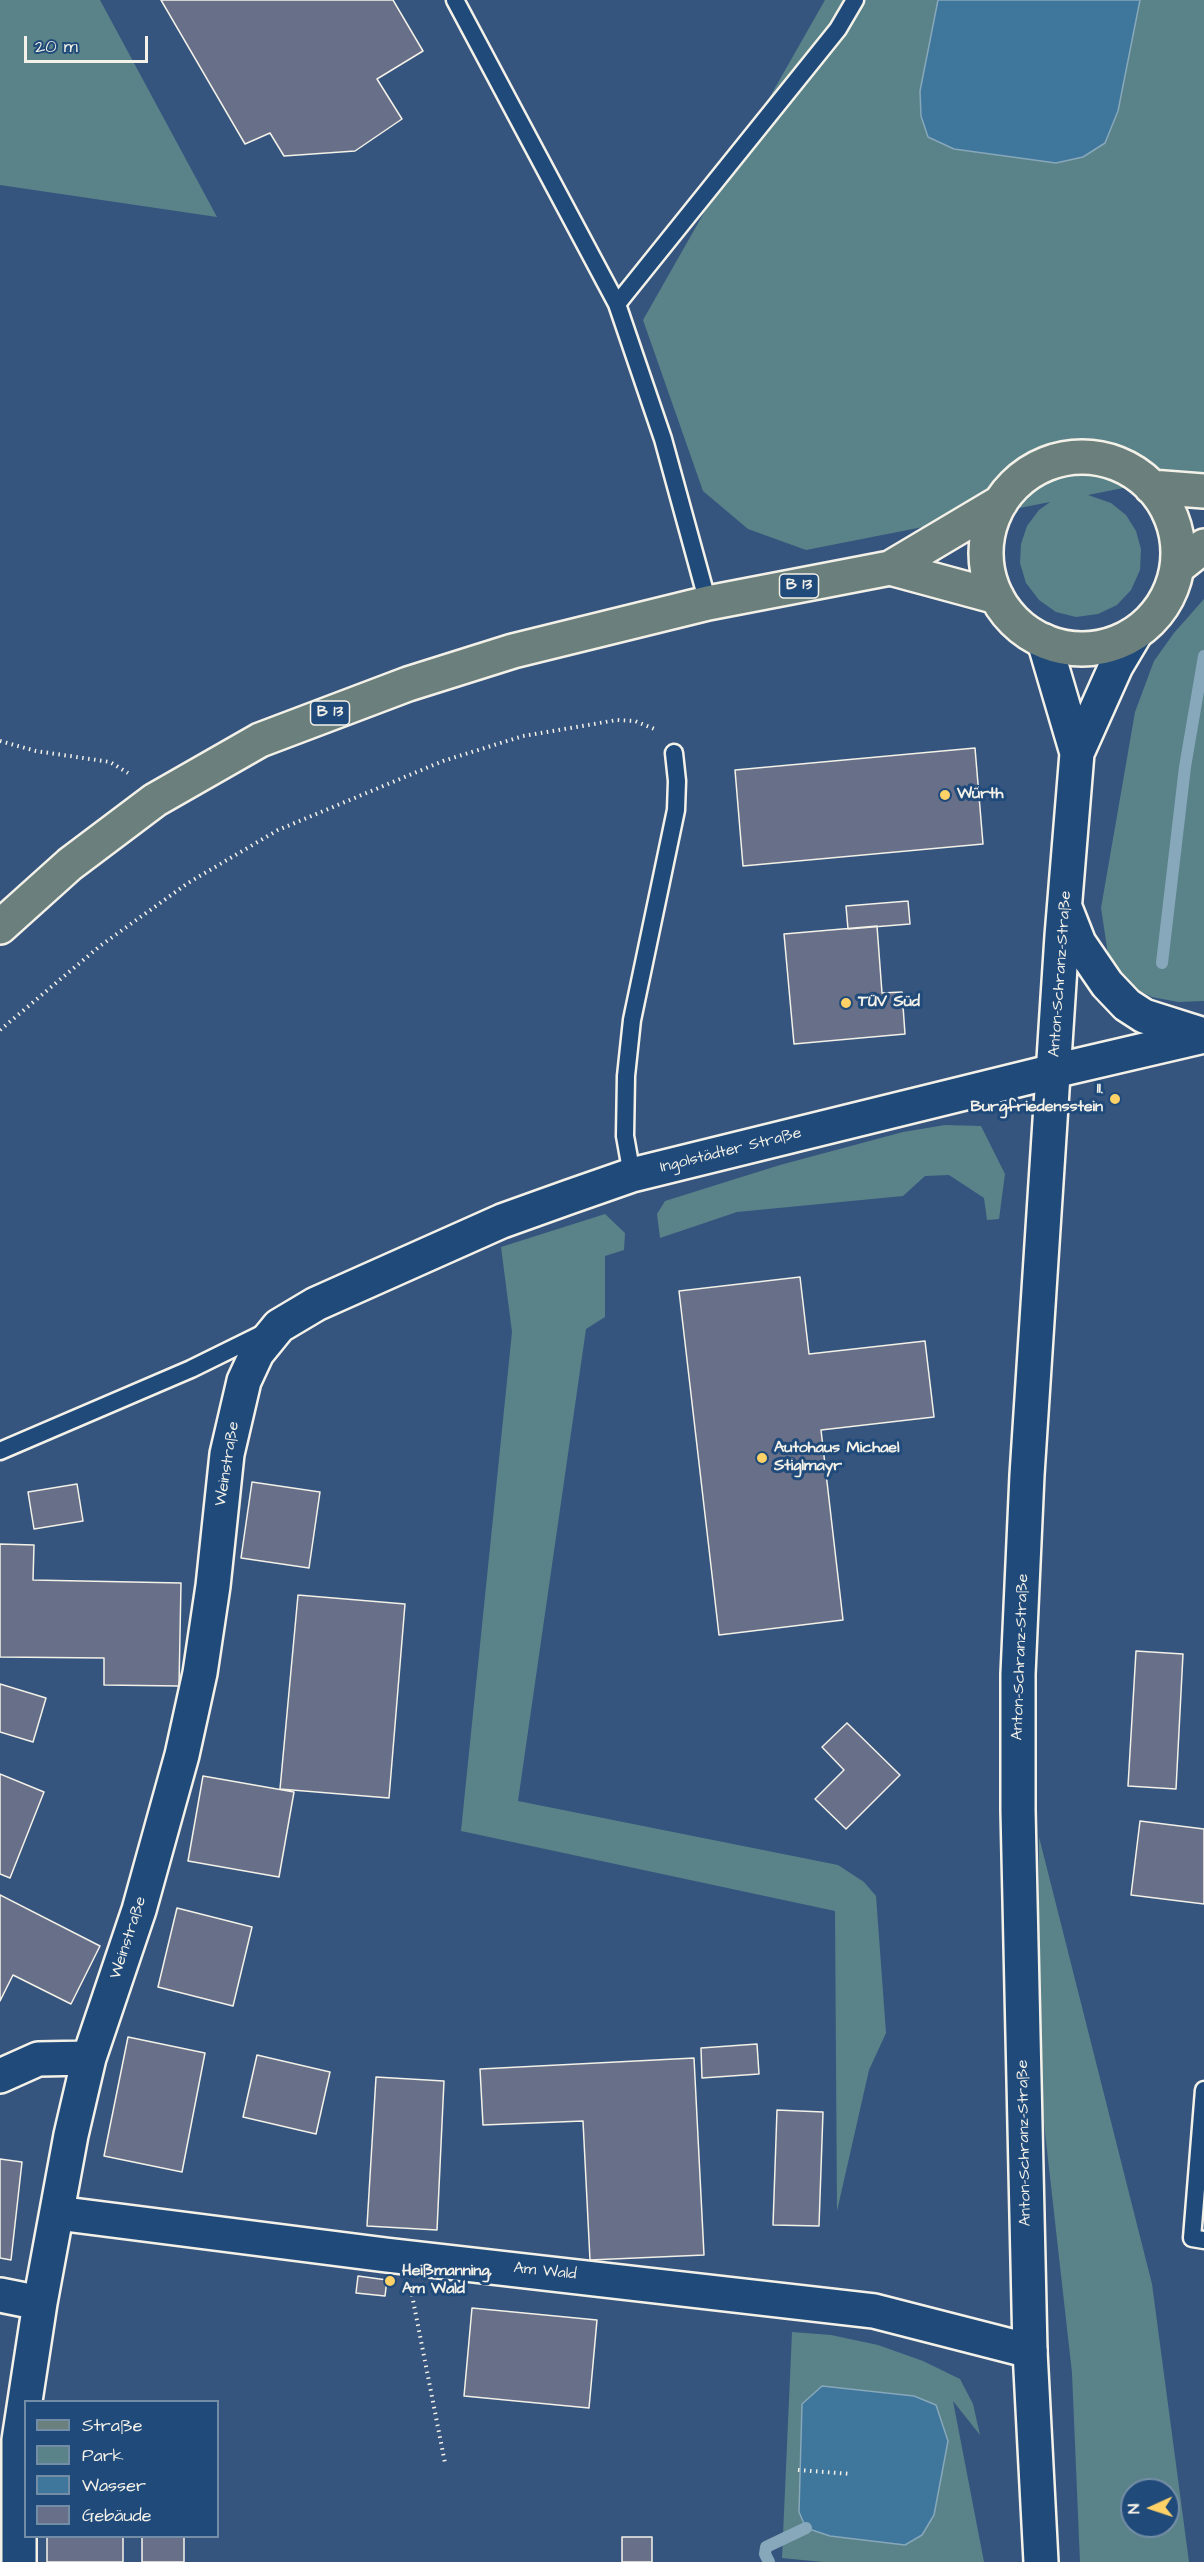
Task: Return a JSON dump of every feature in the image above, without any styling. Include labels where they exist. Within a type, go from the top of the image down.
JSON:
[{"type":"main road","name":"B 13","points":[[1087,457],[1115,463],[1135,473],[1151,487],[1161,498],[1174,524],[1178,567],[1164,605],[1151,620],[1136,634],[1114,644],[1091,649],[1067,648],[1044,641],[1017,623],[997,597],[987,568],[990,527],[1001,502],[1010,490],[1031,471],[1044,465],[1087,457]]},
{"type":"main road","points":[[1151,487],[1204,491]]},
{"type":"main road","name":"B 13","points":[[0,927],[70,864],[155,800],[260,740],[386,692],[513,651],[708,603],[890,568],[1001,502]]},
{"type":"main road","points":[[1178,567],[1204,546]]},
{"type":"main road","name":"B 13","points":[[890,568],[997,597]]},
{"type":"street","name":"Anton-Schranz-Straße","points":[[1041,2562],[1030,2351],[1019,1821],[1018,1674],[1027,1474],[1077,753],[1116,666],[1136,634]]},
{"type":"street","name":"Anton-Schranz-Straße","points":[[1044,641],[1077,753]]},
{"type":"street","name":"Ingolstädter Straße","points":[[1065,905],[1079,943],[1107,984],[1126,1005],[1159,1022],[1204,1035]]},
{"type":"street","name":"Ingolstädter Straße","points":[[279,1326],[365,1281],[502,1221],[632,1175],[1204,1035]]},
{"type":"street","name":"Weinstraße","points":[[25,2400],[40,2303],[79,2095],[89,2058],[139,1910],[182,1755],[200,1673],[213,1586],[227,1454],[244,1381],[257,1353],[279,1326]]},
{"type":"street","points":[[0,2076],[38,2059],[89,2058]]},
{"type":"street","name":"Am Wald","points":[[57,2212],[404,2256],[874,2311],[1030,2351]]},
{"type":"street","points":[[0,2295],[40,2303]]},
{"type":"street","name":"Weinstraße","points":[[19,2562],[19,2440],[24,2407]]},
{"type":"lane","points":[[455,0],[617,304],[663,439],[708,603]]},
{"type":"lane","points":[[617,304],[838,29],[855,0]]},
{"type":"lane","points":[[632,1175],[625,1136],[626,1076],[632,1020],[676,810],[677,781],[674,753]]},
{"type":"lane","points":[[0,1451],[191,1369],[279,1326]]},
{"type":"lane","points":[[1204,2090],[1192,2238],[1204,2240]]},
{"type":"path","points":[[0,1030],[100,946],[188,883],[278,830],[443,760],[523,736],[617,720],[635,722],[664,734],[674,753]]},
{"type":"path","points":[[0,741],[36,751],[110,762],[144,782],[155,800]]},
{"type":"path","points":[[404,2256],[445,2463]]},
{"type":"path","points":[[798,2470],[851,2474]]},
{"type":"green space","points":[[0,0],[100,0],[217,217],[0,185]]},
{"type":"green space","points":[[825,0],[1204,0],[1204,472],[1088,495],[1111,503],[1126,515],[1136,531],[1141,549],[1140,570],[1131,590],[1117,605],[1098,614],[1076,617],[1056,612],[1039,600],[1026,583],[1020,563],[1021,544],[1027,526],[1039,510],[1050,502],[806,550],[748,529],[703,491],[643,320]]},
{"type":"green space","points":[[1204,599],[1204,1001],[1178,1002],[1152,997],[1128,985],[1108,954],[1101,908],[1135,712],[1154,661],[1174,633]]},
{"type":"green space","points":[[945,1125],[981,1126],[1005,1174],[999,1219],[987,1220],[984,1198],[949,1175],[925,1176],[903,1196],[737,1212],[660,1238],[657,1214],[665,1201],[780,1165],[903,1132]]},
{"type":"green space","points":[[605,1214],[625,1233],[624,1250],[605,1256],[605,1317],[586,1329],[518,1801],[838,1865],[864,1882],[876,1896],[886,2033],[869,2070],[837,2211],[835,1911],[461,1831],[512,1332],[501,1247]]},
{"type":"green space","points":[[1039,1837],[1152,2284],[1178,2478],[1120,2478],[1120,2538],[1180,2538],[1180,2494],[1189,2562],[1080,2562],[1072,2373],[1038,2070]]},
{"type":"green space","points":[[792,2332],[831,2335],[878,2345],[923,2361],[960,2379],[973,2404],[980,2435],[953,2401],[984,2562],[823,2562],[782,2558]]},
{"type":"water","points":[[938,0],[1140,0],[1118,111],[1105,143],[1083,157],[1056,163],[954,149],[928,137],[921,116],[920,91]]},
{"type":"water","points":[[822,2386],[914,2396],[936,2405],[948,2441],[934,2515],[922,2535],[905,2545],[830,2536],[806,2528],[799,2512],[802,2404]]},
{"type":"building","points":[[161,0],[393,0],[423,51],[377,79],[402,119],[355,151],[284,156],[270,133],[245,144]]},
{"type":"building","points":[[975,748],[983,844],[743,866],[735,770]]},
{"type":"building","points":[[908,901],[910,924],[848,929],[846,906]]},
{"type":"building","points":[[877,926],[882,993],[902,992],[905,1034],[794,1044],[784,934]]},
{"type":"building","points":[[800,1277],[809,1354],[925,1341],[934,1417],[821,1430],[843,1620],[719,1635],[679,1291]]},
{"type":"building","points":[[252,1482],[320,1492],[309,1568],[241,1558]]},
{"type":"building","points":[[77,1484],[83,1521],[34,1529],[28,1492]]},
{"type":"building","points":[[0,1544],[34,1545],[33,1580],[181,1583],[179,1686],[104,1685],[104,1658],[0,1657]]},
{"type":"building","points":[[298,1595],[405,1604],[389,1798],[280,1789]]},
{"type":"building","points":[[1136,1651],[1183,1654],[1176,1789],[1128,1786]]},
{"type":"building","points":[[0,1684],[46,1698],[33,1742],[0,1732]]},
{"type":"building","points":[[847,1723],[900,1775],[846,1829],[815,1799],[844,1770],[822,1747]]},
{"type":"building","points":[[0,1774],[44,1792],[10,1878],[0,1874]]},
{"type":"building","points":[[203,1776],[294,1792],[279,1877],[188,1861]]},
{"type":"building","points":[[1140,1821],[1204,1829],[1204,1904],[1131,1895]]},
{"type":"building","points":[[0,1895],[100,1946],[71,2004],[13,1975],[0,2001]]},
{"type":"building","points":[[177,1908],[252,1927],[233,2006],[158,1987]]},
{"type":"building","points":[[128,2037],[205,2053],[182,2172],[104,2156]]},
{"type":"building","points":[[757,2044],[759,2074],[702,2078],[701,2048]]},
{"type":"building","points":[[257,2055],[330,2072],[316,2134],[243,2117]]},
{"type":"building","points":[[694,2058],[704,2255],[590,2260],[583,2121],[483,2125],[480,2069]]},
{"type":"building","points":[[376,2077],[444,2081],[437,2230],[367,2226]]},
{"type":"building","points":[[777,2110],[823,2112],[819,2226],[773,2225]]},
{"type":"building","points":[[0,2159],[22,2162],[11,2260],[0,2258]]},
{"type":"building","points":[[358,2276],[387,2280],[385,2296],[356,2293]]},
{"type":"building","points":[[472,2308],[597,2320],[589,2408],[464,2396]]},
{"type":"building","points":[[622,2537],[652,2537],[652,2562],[622,2562]]},
{"type":"building","points":[[47,2538],[123,2538],[123,2562],[47,2562]]},
{"type":"building","points":[[142,2538],[184,2538],[184,2562],[142,2562]]},
{"type":"waterway","points":[[1162,963],[1185,767],[1204,656]]},
{"type":"waterway","points":[[769,2562],[765,2554],[766,2547],[806,2528]]},
{"type":"place","name":"Würth","points":[[945,795]]},
{"type":"place","name":"TÜV Süd","points":[[846,1003]]},
{"type":"place","name":"11. Burgfriedensstein","points":[[1115,1099]]},
{"type":"place","name":"Autohaus Michael Stiglmayr","points":[[762,1458]]},
{"type":"place","name":"Heißmanning, Am Wald","points":[[390,2281]]}]
